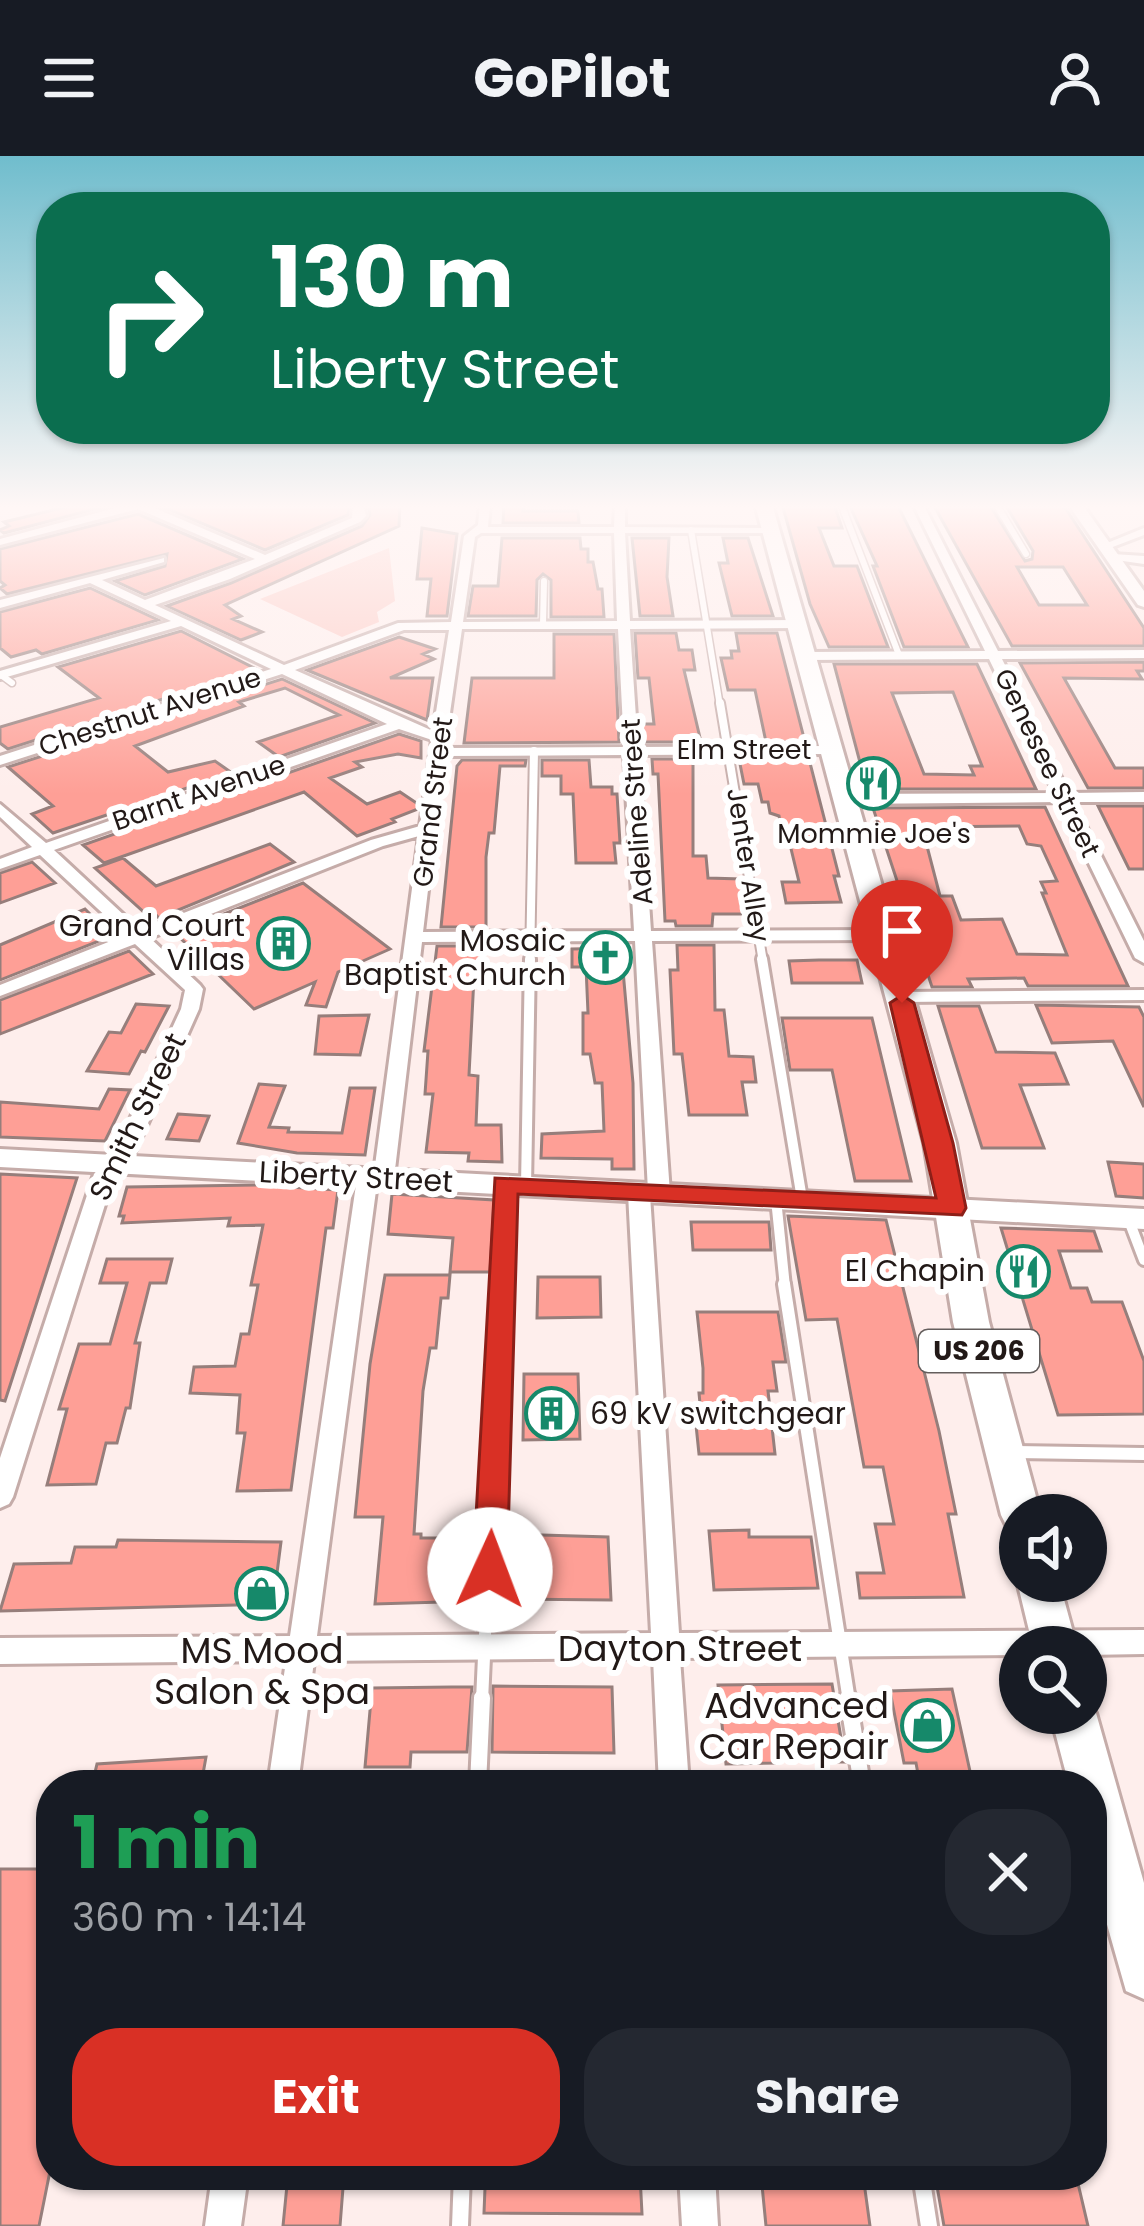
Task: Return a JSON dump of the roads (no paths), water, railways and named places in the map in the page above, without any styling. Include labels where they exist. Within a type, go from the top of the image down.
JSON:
[{"type":"main road","name":"US 206","points":[[791,601],[940,1143],[971,1322],[1015,1494]]},
{"type":"main road","points":[[1079,1734],[1089,1770]]},
{"type":"main road","points":[[1107,1838],[1144,1973]]},
{"type":"street","name":"Elm Street","points":[[139,601],[440,745],[534,751],[832,750]]},
{"type":"street","points":[[146,604],[155,601]]},
{"type":"street","name":"Grand Street","points":[[285,1770],[416,937],[461,601]]},
{"type":"street","name":"Adeline Street","points":[[624,601],[645,936],[649,1193],[673,1770]]},
{"type":"street","name":"Genesee Street","points":[[967,601],[1144,958]]},
{"type":"street","points":[[4,678],[182,622]]},
{"type":"street","name":"Chestnut Avenue","points":[[0,761],[284,670],[402,626],[798,624]]},
{"type":"street","points":[[805,656],[1144,655]]},
{"type":"street","name":"Barnt Avenue","points":[[0,864],[399,724]]},
{"type":"street","points":[[846,799],[1144,797]]},
{"type":"street","name":"Smith Street","points":[[0,809],[189,983],[194,996],[127,1148],[104,1174],[0,1497]]},
{"type":"street","points":[[0,991],[377,843],[429,828]]},
{"type":"street","points":[[416,937],[884,935]]},
{"type":"street","points":[[901,997],[1144,995]]},
{"type":"street","name":"Liberty Street","points":[[0,1158],[1136,1219]]},
{"type":"street","name":"Dayton Street","points":[[1107,1643],[1144,1642]]},
{"type":"street","name":"Dayton Street","points":[[0,1651],[999,1646]]},
{"type":"street","points":[[223,2226],[228,2190]]},
{"type":"street","points":[[698,2190],[700,2226]]},
{"type":"lane","points":[[543,624],[544,601]]},
{"type":"lane","name":"Jenter Alley","points":[[703,601],[759,936],[789,1199],[781,1262],[860,1770]]},
{"type":"lane","points":[[878,601],[899,655]]},
{"type":"lane","points":[[479,1770],[530,936],[534,751]]},
{"type":"lane","points":[[1136,1219],[1144,1260]]},
{"type":"lane","points":[[1004,1452],[1144,1454]]},
{"type":"lane","points":[[460,2226],[461,2190]]},
{"type":"lane","points":[[923,2190],[929,2226]]},
{"type":"place","name":"Mommie Joe's","points":[[874,784]]},
{"type":"place","name":"Grand Court Villas","points":[[284,943]]},
{"type":"place","name":"Mosaic Baptist Church","points":[[605,958]]},
{"type":"place","name":"El Chapin","points":[[1024,1271]]},
{"type":"place","name":"69 kV switchgear","points":[[551,1414]]},
{"type":"place","name":"MS Mood Salon & Spa","points":[[262,1594]]},
{"type":"place","name":"Advanced Car Repair","points":[[928,1726]]}]
